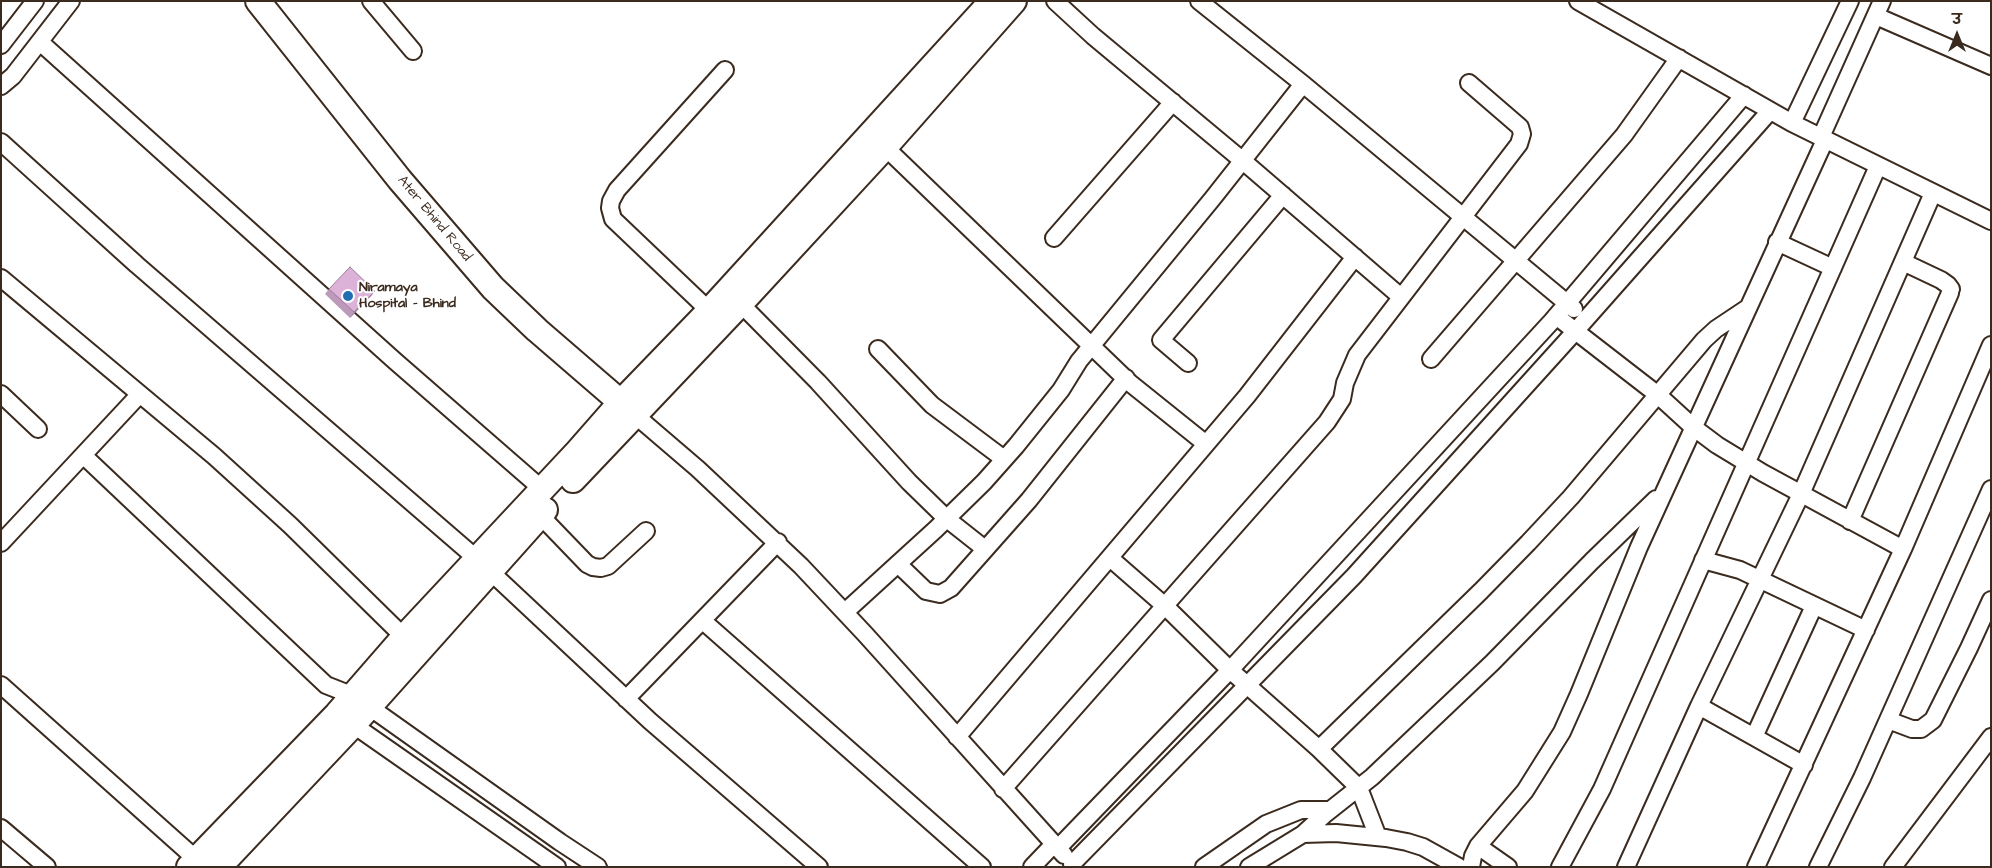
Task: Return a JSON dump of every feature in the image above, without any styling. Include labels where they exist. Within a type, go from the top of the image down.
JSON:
[{"type":"highway","name":"Ater Bhind Road","points":[[258,1],[400,180],[492,288],[628,409]]},
{"type":"highway","points":[[219,867],[345,719],[537,503],[716,317],[986,9],[1014,1]]},
{"type":"highway","points":[[734,297],[885,147],[986,9]]},
{"type":"highway","points":[[361,701],[404,636],[483,565]]},
{"type":"highway","points":[[193,863],[345,719]]},
{"type":"street","points":[[1,45],[35,1]]},
{"type":"street","points":[[1,86],[13,76],[71,1]]},
{"type":"street","points":[[371,1],[413,51]]},
{"type":"street","points":[[1055,1],[1093,36],[1243,160],[1402,297]]},
{"type":"street","points":[[1199,1],[1303,84],[1587,318]]},
{"type":"street","points":[[1578,1],[1792,123],[1991,220]]},
{"type":"street","points":[[1792,123],[1850,1]]},
{"type":"street","points":[[1508,867],[1474,856],[1525,791],[1562,732],[1639,547],[1777,242],[1879,8],[1991,66]]},
{"type":"street","points":[[40,42],[395,361],[537,503],[587,564],[601,568],[608,566],[646,532]]},
{"type":"street","points":[[1432,359],[1624,135],[1679,58]]},
{"type":"street","points":[[716,317],[613,219],[610,208],[611,201],[617,190],[725,70]]},
{"type":"street","points":[[1003,789],[1336,411],[1342,399],[1345,382],[1357,356],[1519,144],[1522,134],[1520,127],[1469,83]]},
{"type":"street","points":[[845,612],[946,519],[1004,459],[1061,390],[1079,361],[1303,84]]},
{"type":"street","points":[[1032,867],[1056,846],[1230,670],[1556,316],[1744,95]]},
{"type":"street","points":[[1054,238],[1173,102]]},
{"type":"street","points":[[628,409],[698,469],[778,542],[845,612],[1073,865],[1354,576],[1587,318],[1770,111]]},
{"type":"street","points":[[1,142],[137,265],[483,565],[626,698],[750,809],[819,867]]},
{"type":"street","points":[[885,147],[1126,378],[1206,444]]},
{"type":"street","points":[[1560,867],[1602,789],[1878,166]]},
{"type":"street","points":[[1626,867],[1699,706],[1801,494],[1933,193]]},
{"type":"street","points":[[1188,363],[1161,340],[1283,195]]},
{"type":"street","points":[[1777,242],[1833,268]]},
{"type":"street","points":[[957,737],[1206,444],[1355,257]]},
{"type":"street","points":[[1850,521],[1950,291],[1948,285],[1940,280],[1903,262]]},
{"type":"street","points":[[1,278],[214,456],[290,525],[404,636]]},
{"type":"street","points":[[734,297],[824,389],[909,482],[946,519],[985,549]]},
{"type":"street","points":[[1319,749],[1528,543],[1716,329],[1746,310]]},
{"type":"street","points":[[1556,316],[1658,395],[1693,427],[1746,463],[1903,549]]},
{"type":"street","points":[[1756,867],[1903,549],[1991,345]]},
{"type":"street","points":[[878,349],[932,405],[1004,459]]},
{"type":"street","points":[[898,564],[926,591],[940,594],[950,588],[1029,500],[1126,378]]},
{"type":"street","points":[[1,394],[38,429]]},
{"type":"street","points":[[1,543],[140,394]]},
{"type":"street","points":[[84,456],[326,685],[345,719],[557,867]]},
{"type":"street","points":[[1818,867],[1862,778],[1991,489]]},
{"type":"street","points":[[1249,867],[1308,830],[1397,754],[1492,663],[1592,561],[1664,493]]},
{"type":"street","points":[[626,698],[778,542]]},
{"type":"street","points":[[1110,558],[1164,606],[1230,670],[1319,749],[1359,788],[1378,837]]},
{"type":"street","points":[[1703,560],[1740,570],[1866,630]]},
{"type":"street","points":[[1888,720],[1912,729],[1921,729],[1933,720],[1991,600]]},
{"type":"street","points":[[1754,737],[1814,606]]},
{"type":"street","points":[[702,621],[982,867]]},
{"type":"street","points":[[1,685],[193,863]]},
{"type":"street","points":[[326,685],[361,701],[598,867]]},
{"type":"street","points":[[1699,706],[1804,765]]},
{"type":"street","points":[[1893,867],[1991,737]]},
{"type":"street","points":[[1204,867],[1266,824],[1301,810],[1327,812]]},
{"type":"street","points":[[1,828],[47,867]]},
{"type":"street","points":[[1308,830],[1378,837],[1423,848],[1459,867]]},
{"type":"building","points":[[350,267],[375,291],[354,312],[329,289]]},
{"type":"place","name":"Niramaya Hospital - Bhind","points":[[348,296]]}]
